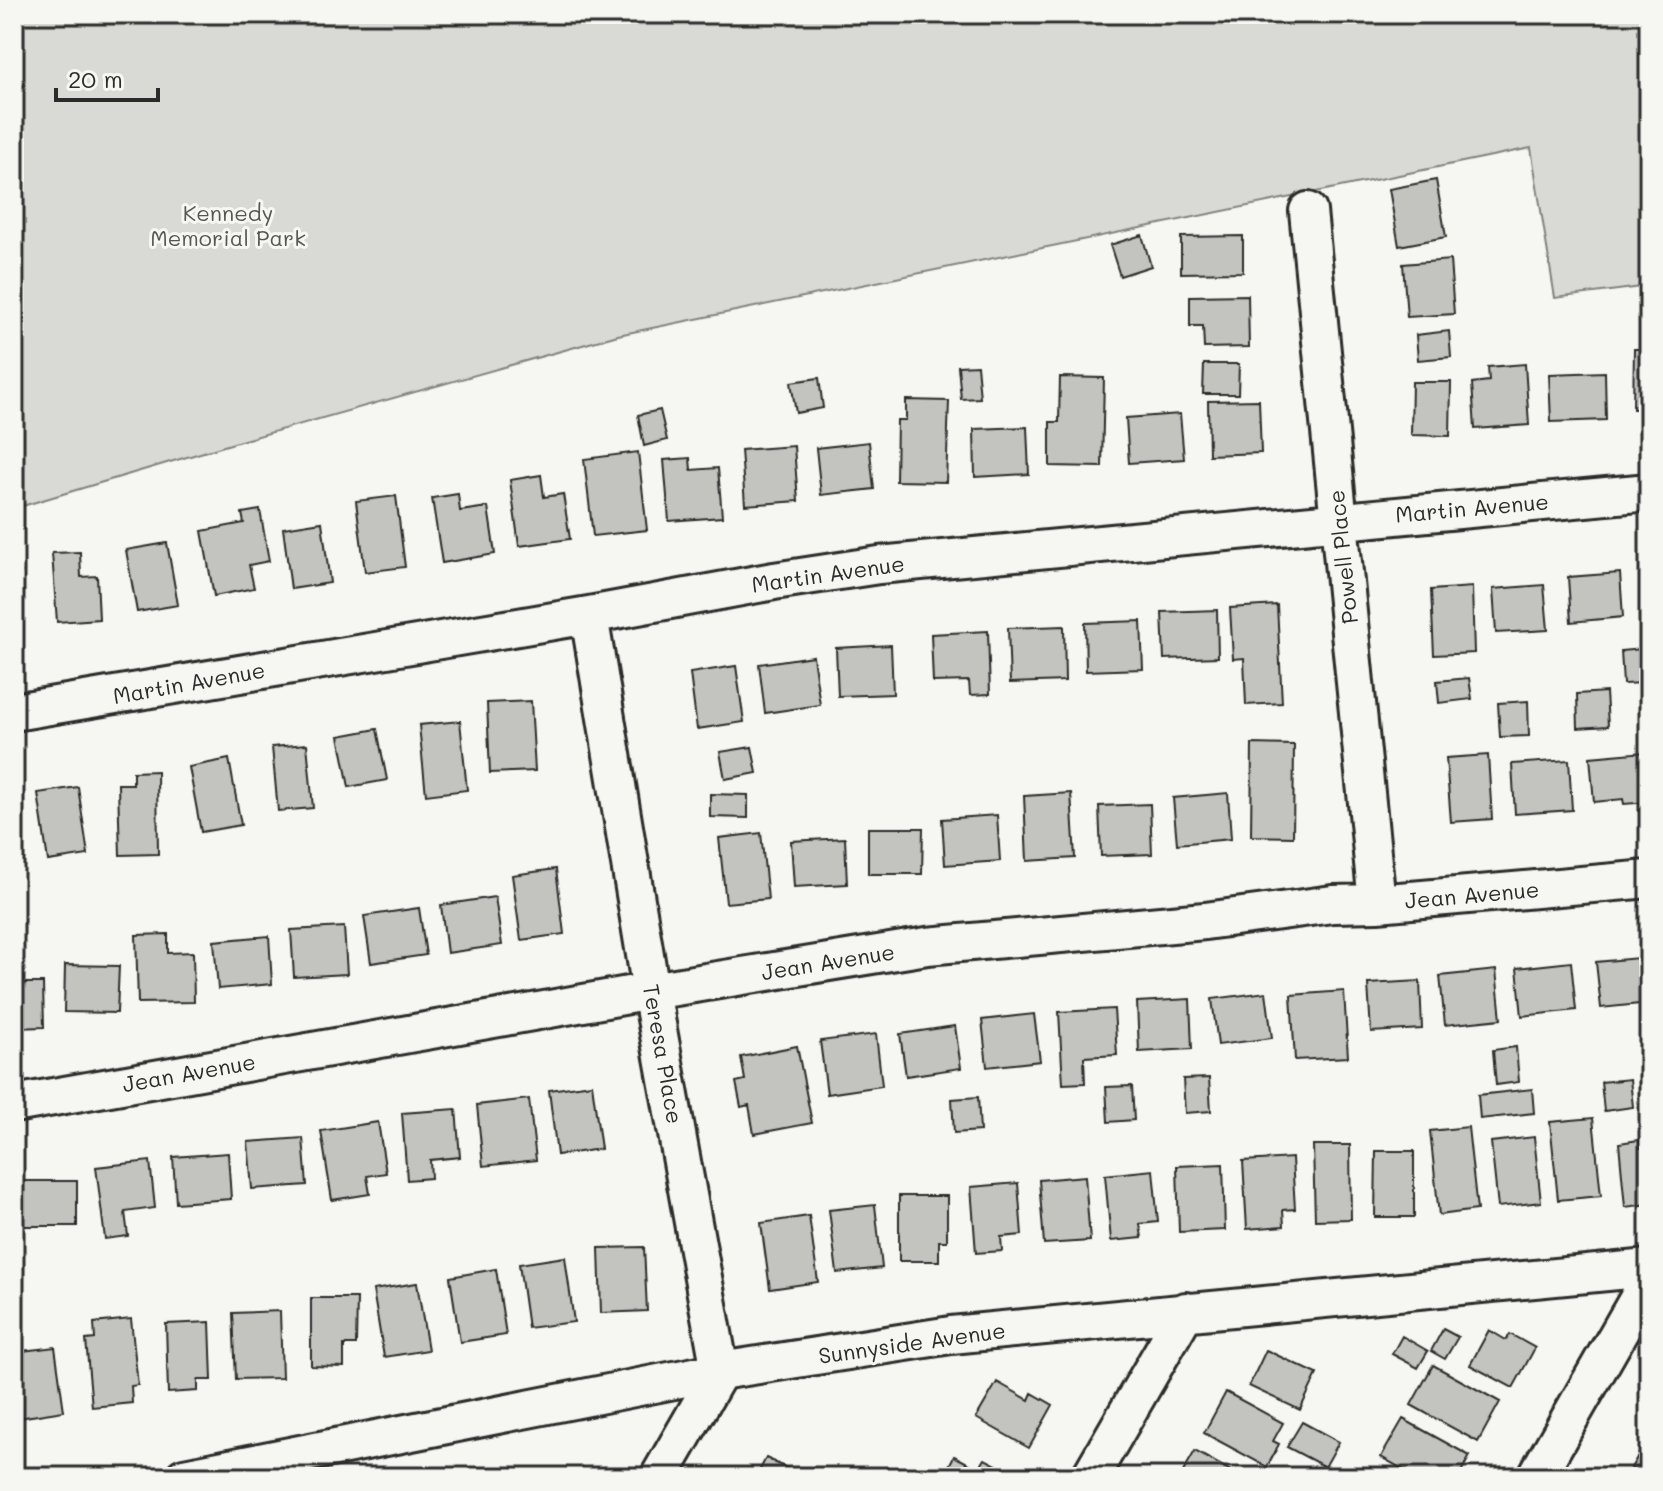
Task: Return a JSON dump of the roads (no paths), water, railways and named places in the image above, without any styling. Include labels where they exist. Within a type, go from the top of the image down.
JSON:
[{"type":"street","name":"Powell Place","points":[[1308,211],[1377,903]]},
{"type":"street","name":"Martin Avenue","points":[[14,712],[879,565],[1649,492]]},
{"type":"street","name":"Teresa Place","points":[[589,615],[651,991],[720,1371]]},
{"type":"street","name":"Jean Avenue","points":[[14,1104],[651,991],[927,946],[1205,921],[1333,904],[1377,903],[1649,879]]},
{"type":"street","name":"Sunnyside Avenue","points":[[184,1477],[720,1371],[951,1335],[1649,1268]]},
{"type":"street","points":[[1536,1477],[1649,1280]]},
{"type":"street","points":[[1090,1477],[1186,1311]]},
{"type":"street","points":[[659,1477],[720,1371]]},
{"type":"park label","name":"Kennedy Memorial Park","points":[[228,226]]}]
